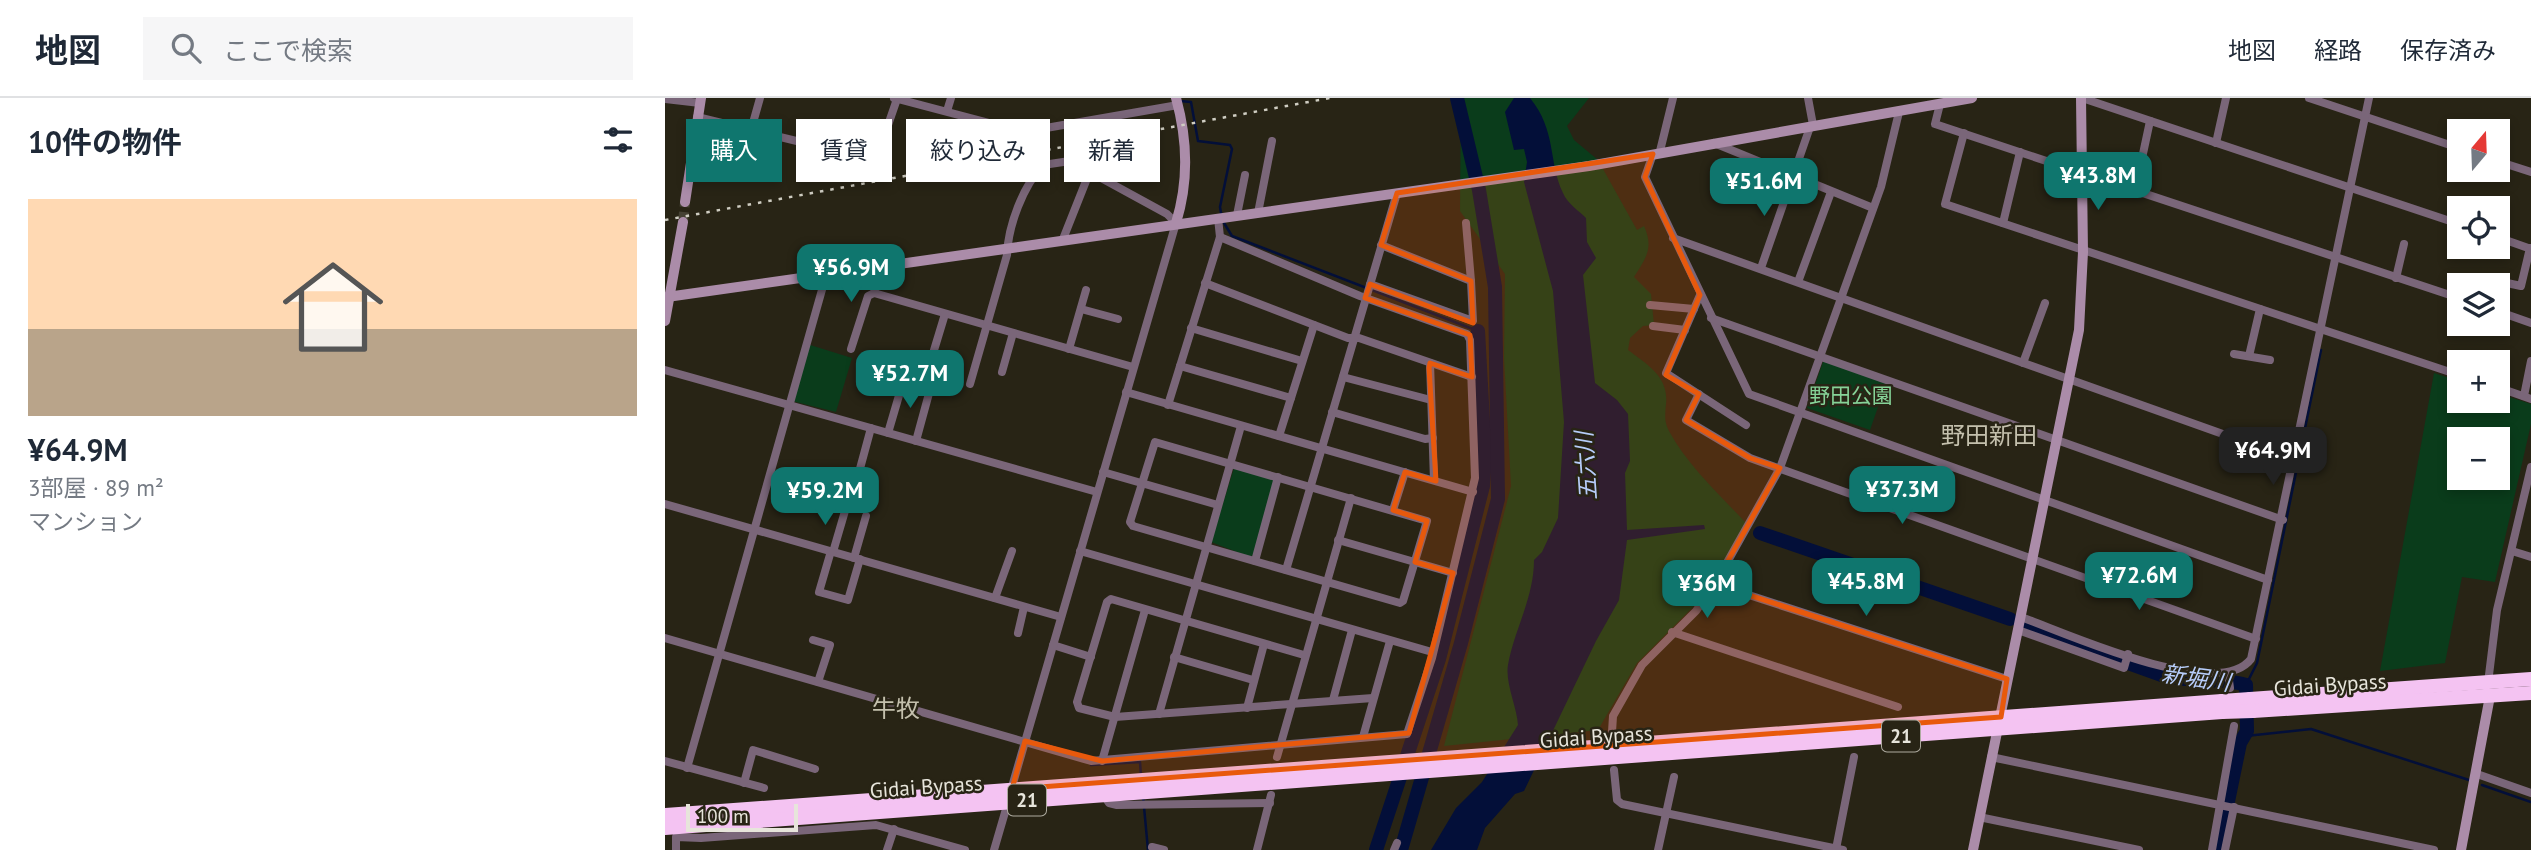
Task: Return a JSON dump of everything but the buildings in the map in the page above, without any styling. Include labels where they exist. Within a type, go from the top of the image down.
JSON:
[{"type":"highway","name":"Gidai Bypass","points":[[2489,689],[2531,679]]},
{"type":"highway","name":"Gidai Bypass","points":[[665,815],[1010,795],[2489,689],[2531,693]]},
{"type":"highway","name":"Gidai Bypass","points":[[665,828],[1010,795],[1105,797],[1389,767]]},
{"type":"street","points":[[754,119],[759,98]]},
{"type":"street","points":[[782,137],[867,158],[877,157],[896,98],[1038,134],[1177,102],[1187,179],[994,850]]},
{"type":"street","points":[[947,111],[951,98]]},
{"type":"street","points":[[1673,98],[1657,153],[1645,177],[1749,394],[2268,580]]},
{"type":"street","points":[[1761,268],[1812,126],[1808,98]]},
{"type":"street","points":[[667,297],[827,272],[1588,166],[1972,98]]},
{"type":"street","points":[[1973,850],[2071,380],[2079,330],[2083,252],[2081,98],[2447,220]]},
{"type":"street","points":[[2216,143],[2226,98]]},
{"type":"street","points":[[2309,98],[2447,144]]},
{"type":"street","points":[[2021,617],[2184,672],[2229,674],[2246,667],[2251,659],[2283,520],[2319,328],[2369,98]]},
{"type":"street","points":[[665,99],[701,101],[685,202]]},
{"type":"street","points":[[1940,104],[1935,124],[2447,294]]},
{"type":"street","points":[[1612,732],[1613,716],[1634,677],[1672,632],[1696,611],[1715,584],[1780,468],[1873,208],[1899,112]]},
{"type":"street","points":[[697,117],[705,119]]},
{"type":"street","points":[[2135,191],[2150,121]]},
{"type":"street","points":[[1964,133],[1945,204],[2083,252],[2447,370]]},
{"type":"street","points":[[1258,213],[1272,141]]},
{"type":"street","points":[[1712,142],[1794,178],[1873,208]]},
{"type":"street","points":[[2003,223],[2020,152]]},
{"type":"street","points":[[970,384],[1018,210],[1043,163],[1064,161]]},
{"type":"street","points":[[2510,165],[2531,172]]},
{"type":"street","points":[[1237,215],[1245,175]]},
{"type":"street","points":[[1063,239],[1086,182]]},
{"type":"street","points":[[1110,182],[1167,214],[1176,223]]},
{"type":"street","points":[[1798,282],[1831,192]]},
{"type":"street","points":[[1286,570],[1397,194]]},
{"type":"street","points":[[1168,405],[1220,237],[1218,218]]},
{"type":"street","points":[[665,321],[667,297],[683,222]]},
{"type":"street","points":[[1370,284],[1473,321],[1465,223]]},
{"type":"street","points":[[665,638],[1091,761],[1410,731],[1473,492],[1476,446],[1470,340],[1467,334],[1365,298],[1220,237]]},
{"type":"street","points":[[1673,238],[2293,459]]},
{"type":"street","points":[[2510,241],[2530,248],[2521,286],[2510,284]]},
{"type":"street","points":[[2396,278],[2404,244]]},
{"type":"street","points":[[1381,245],[1471,281]]},
{"type":"street","points":[[874,293],[881,265]]},
{"type":"street","points":[[687,768],[827,272]]},
{"type":"street","points":[[1205,283],[1314,325],[1472,377]]},
{"type":"street","points":[[1069,349],[1086,290]]},
{"type":"street","points":[[851,349],[868,296],[874,293],[1133,367]]},
{"type":"street","points":[[1700,295],[1666,373],[1746,425]]},
{"type":"street","points":[[2023,363],[2045,303]]},
{"type":"street","points":[[1650,305],[1694,309]]},
{"type":"street","points":[[1081,309],[1118,319]]},
{"type":"street","points":[[2249,356],[2260,309]]},
{"type":"street","points":[[928,370],[944,314]]},
{"type":"street","points":[[2510,316],[2531,323]]},
{"type":"street","points":[[1711,318],[2283,520]]},
{"type":"street","points":[[1279,436],[1314,325]]},
{"type":"street","points":[[1653,326],[1685,330]]},
{"type":"street","points":[[1191,328],[1302,361]]},
{"type":"street","points":[[1002,372],[1013,333]]},
{"type":"street","points":[[2234,354],[2270,360]]},
{"type":"street","points":[[2510,392],[2527,398],[2531,361]]},
{"type":"street","points":[[1430,363],[1434,480]]},
{"type":"street","points":[[1180,366],[1291,398]]},
{"type":"street","points":[[665,370],[1097,492]]},
{"type":"street","points":[[888,433],[905,375]]},
{"type":"street","points":[[1343,377],[1431,400]]},
{"type":"street","points":[[916,441],[932,386]]},
{"type":"street","points":[[1126,392],[1473,492]]},
{"type":"street","points":[[1699,394],[1686,421],[1750,458],[2256,639]]},
{"type":"street","points":[[1332,412],[1425,439],[1433,438]]},
{"type":"street","points":[[1159,713],[1241,426]]},
{"type":"street","points":[[855,487],[871,428]]},
{"type":"street","points":[[1155,442],[1278,477],[1427,521],[1403,601],[1400,603],[1133,526],[1130,522],[1155,442]]},
{"type":"street","points":[[2461,850],[2477,774],[2489,689],[2494,624],[2531,471]]},
{"type":"street","points":[[1103,472],[1218,505]]},
{"type":"street","points":[[1393,510],[1405,472]]},
{"type":"street","points":[[1255,561],[1278,477]]},
{"type":"street","points":[[1277,757],[1351,498]]},
{"type":"street","points":[[665,504],[1061,617]]},
{"type":"street","points":[[845,511],[819,592],[848,600],[866,516]]},
{"type":"street","points":[[1338,540],[1453,573]]},
{"type":"street","points":[[995,598],[1012,551]]},
{"type":"street","points":[[1080,551],[1431,652]]},
{"type":"street","points":[[2512,551],[2531,558]]},
{"type":"street","points":[[1715,584],[2007,679]]},
{"type":"street","points":[[1304,656],[1111,599],[1107,602],[1077,702],[1079,708],[1115,717],[1373,698]]},
{"type":"street","points":[[1018,633],[1024,607]]},
{"type":"street","points":[[1102,761],[1145,610]]},
{"type":"street","points":[[1333,701],[1352,630]]},
{"type":"street","points":[[2018,631],[2124,668],[2128,654]]},
{"type":"street","points":[[1672,632],[1898,707]]},
{"type":"street","points":[[813,640],[830,645],[818,682]]},
{"type":"street","points":[[1363,737],[1390,641]]},
{"type":"street","points":[[1247,708],[1264,644]]},
{"type":"street","points":[[1053,645],[1091,657]]},
{"type":"street","points":[[1174,657],[1253,680]]},
{"type":"street","points":[[2229,674],[2230,688]]},
{"type":"street","points":[[2225,850],[2234,726]]},
{"type":"street","points":[[744,783],[753,750],[815,769]]},
{"type":"street","points":[[1614,769],[1617,800],[1622,804],[1840,849],[1854,757]]},
{"type":"street","points":[[1991,757],[2434,850]]},
{"type":"street","points":[[665,761],[764,788]]},
{"type":"street","points":[[2477,774],[2531,793]]},
{"type":"street","points":[[1658,850],[1674,777]]},
{"type":"street","points":[[1105,797],[1109,803],[1117,805],[1271,799],[1257,850]]},
{"type":"street","points":[[2212,850],[2228,806]]},
{"type":"street","points":[[1979,817],[2139,850]]},
{"type":"street","points":[[676,850],[676,837],[701,838],[876,825],[964,850]]},
{"type":"street","points":[[887,850],[894,829]]},
{"type":"street","points":[[1152,846],[1164,850]]},
{"type":"highlighted area","points":[[1653,154],[1645,177],[1700,295],[1666,375],[1699,394],[1686,420],[1750,458],[1780,468],[1715,584],[2007,679],[2001,717],[1012,789],[1025,741],[1102,761],[1409,733],[1453,573],[1415,562],[1427,521],[1393,510],[1405,472],[1436,481],[1430,363],[1472,377],[1470,335],[1365,298],[1370,284],[1473,323],[1471,281],[1381,245],[1397,193]]},
{"type":"green space","points":[[1461,98],[1589,98],[1567,126],[1574,140],[1598,160],[1637,230],[1644,226],[1647,234],[1645,258],[1634,277],[1651,294],[1654,325],[1643,326],[1630,338],[1628,350],[1661,379],[1666,395],[1666,424],[1685,456],[1746,523],[1707,593],[1637,663],[1598,730],[1444,746],[1511,486],[1504,358],[1505,274],[1460,211]]},
{"type":"green space","points":[[807,344],[852,358],[836,412],[792,401]]},
{"type":"green space","name":"野田公園","points":[[1824,359],[1887,381],[1870,430],[1807,408]]},
{"type":"green space","points":[[2434,373],[2447,377],[2447,413],[2510,413],[2510,397],[2531,404],[2531,424],[2495,582],[2462,577],[2445,663],[2380,671]]},
{"type":"green space","points":[[1234,468],[1273,480],[1274,484],[1254,554],[1250,557],[1211,542]]},
{"type":"water","points":[[1514,98],[1530,98],[1539,110],[1563,193],[1586,218],[1587,242],[1596,258],[1583,275],[1595,383],[1617,400],[1628,414],[1630,461],[1625,473],[1627,530],[1704,525],[1705,529],[1627,540],[1619,600],[1596,641],[1524,791],[1515,794],[1485,828],[1477,850],[1431,850],[1456,808],[1482,782],[1518,725],[1508,679],[1508,665],[1531,588],[1534,560],[1542,552],[1558,518],[1564,422],[1553,291],[1524,182],[1527,162],[1524,149],[1514,150],[1505,112]]},
{"type":"waterway","name":"五六川","points":[[1401,850],[1461,643],[1498,499],[1495,287],[1479,190],[1457,98]]},
{"type":"waterway","points":[[1180,101],[1191,102],[1198,141],[1230,145],[1232,149],[1221,213]]},
{"type":"waterway","points":[[1224,223],[1232,236],[1478,331]]},
{"type":"waterway","points":[[1376,850],[1439,659],[1483,486],[1485,458],[1478,331]]},
{"type":"waterway","points":[[2246,685],[2257,663],[2321,350]]},
{"type":"waterway","name":"新堀川","points":[[1760,533],[2010,619]]},
{"type":"waterway","name":"新堀川","points":[[2028,627],[2164,676],[2246,685],[2247,731],[2240,743],[2218,850]]},
{"type":"waterway","points":[[2246,736],[2311,729],[2469,780]]},
{"type":"waterway","points":[[1091,765],[1140,762],[1141,776]]},
{"type":"waterway","points":[[2482,785],[2531,802]]},
{"type":"waterway","points":[[1143,796],[1148,850]]},
{"type":"tunnel","points":[[683,222],[685,202]]},
{"type":"railway","points":[[665,220],[1330,98]]},
{"type":"district","name":"野田新田","points":[[1989,436]]},
{"type":"district","name":"牛牧","points":[[896,709]]}]
